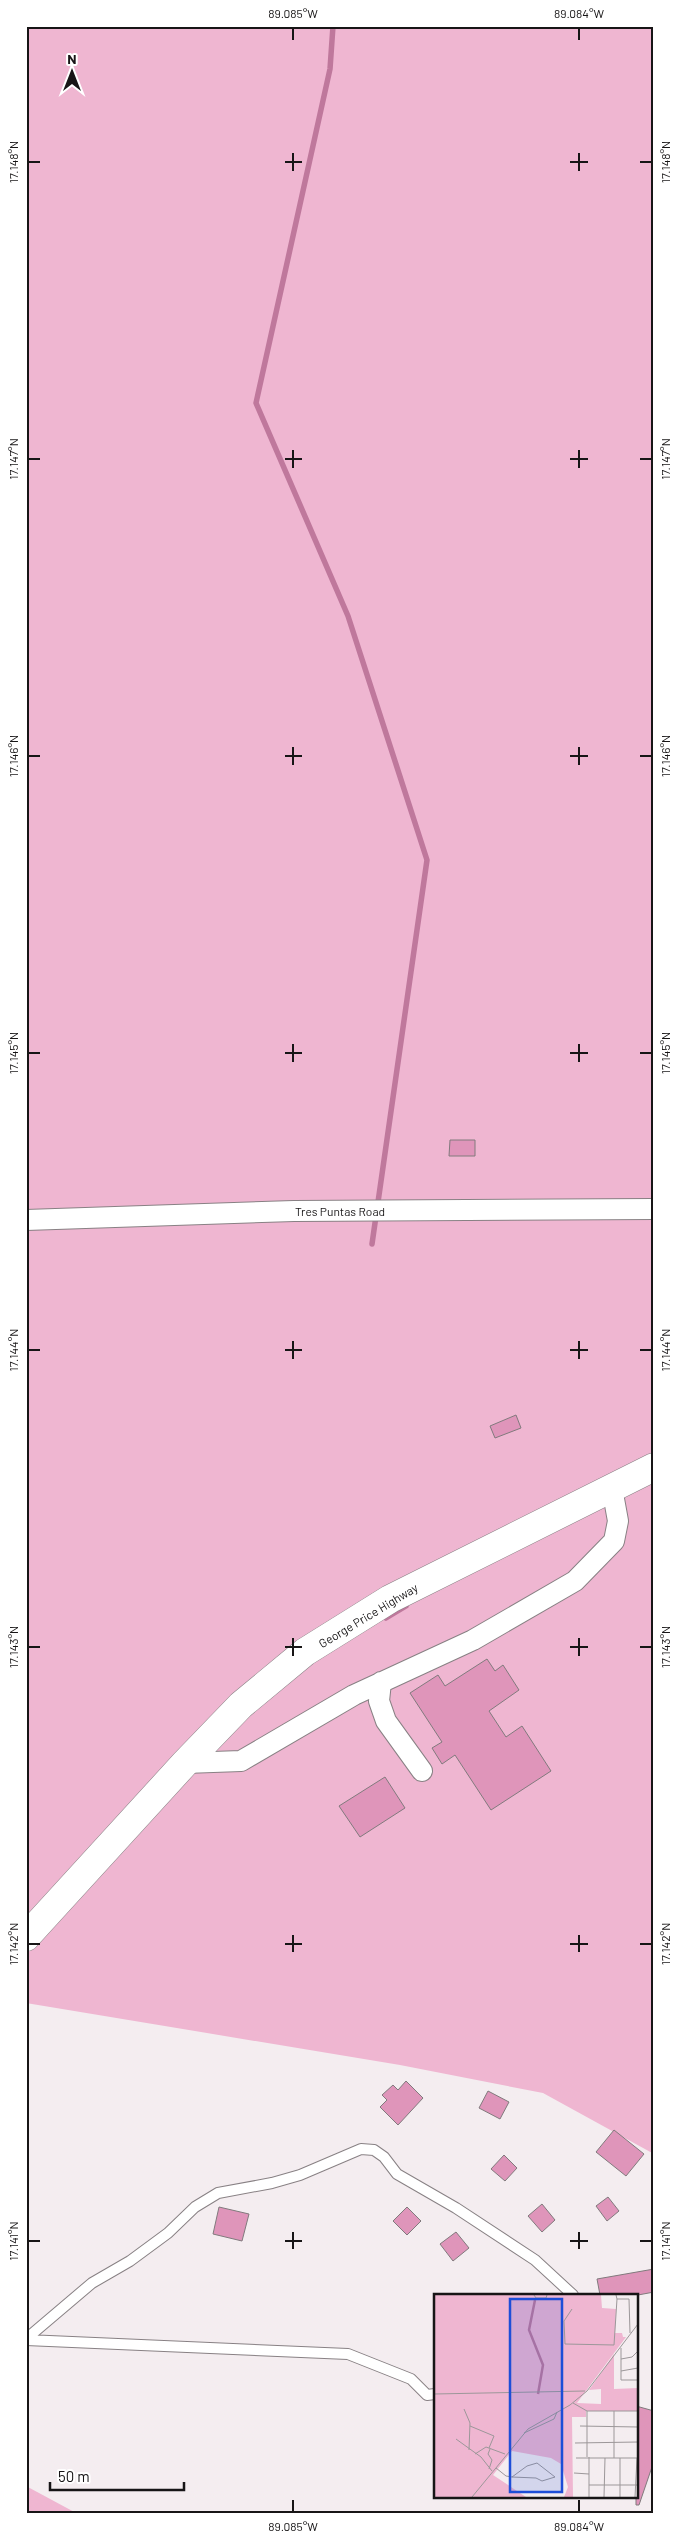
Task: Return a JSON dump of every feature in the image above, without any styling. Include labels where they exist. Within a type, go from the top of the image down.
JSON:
[{"type":"highway","name":"George Price Highway","points":[[26,1937],[185,1762],[241,1705],[305,1652],[390,1599],[654,1467]]},
{"type":"street","name":"Tres Puntas Road","points":[[26,1220],[294,1211],[654,1209]]},
{"type":"street","points":[[185,1762],[241,1761],[354,1695],[474,1640],[575,1580],[614,1541],[618,1520],[612,1488]]},
{"type":"street","points":[[381,1682],[379,1701],[386,1721],[422,1771]]},
{"type":"lane","points":[[26,2340],[92,2283],[130,2260],[168,2233],[195,2207],[218,2192],[272,2183],[300,2175],[361,2149],[374,2150],[384,2158],[397,2174],[456,2208],[535,2260],[572,2294]]},
{"type":"lane","points":[[26,2340],[348,2354],[411,2379],[427,2395],[434,2394]]},
{"type":"shaded area","points":[[26,26],[654,26],[654,2154],[543,2093],[400,2065],[26,2003]]},
{"type":"shaded area","points":[[26,2486],[78,2514],[26,2514]]},
{"type":"building","points":[[450,1140],[475,1140],[475,1156],[449,1156]]},
{"type":"building","points":[[516,1415],[521,1428],[495,1438],[490,1426]]},
{"type":"building","points":[[487,1659],[495,1671],[503,1665],[519,1690],[489,1711],[506,1737],[522,1726],[551,1771],[491,1810],[455,1755],[442,1764],[432,1748],[442,1742],[410,1693],[438,1675],[445,1686]]},
{"type":"building","points":[[385,1777],[405,1808],[360,1837],[339,1806]]},
{"type":"building","points":[[406,2081],[423,2098],[398,2125],[380,2107],[387,2100],[382,2095],[393,2085],[398,2090]]},
{"type":"building","points":[[488,2091],[509,2102],[500,2119],[479,2108]]},
{"type":"building","points":[[614,2130],[644,2154],[626,2176],[596,2152]]},
{"type":"building","points":[[504,2155],[517,2168],[505,2181],[491,2169]]},
{"type":"building","points":[[608,2197],[619,2211],[607,2221],[596,2206]]},
{"type":"building","points":[[542,2204],[555,2220],[542,2232],[528,2216]]},
{"type":"building","points":[[219,2207],[249,2214],[242,2241],[213,2234]]},
{"type":"building","points":[[407,2207],[421,2221],[407,2235],[393,2221]]},
{"type":"building","points":[[456,2232],[469,2248],[453,2261],[440,2244]]},
{"type":"building","points":[[654,2269],[654,2292],[638,2295],[600,2294],[597,2279]]},
{"type":"building","points":[[638,2407],[654,2411],[654,2461],[639,2505],[636,2505],[636,2498],[638,2498]]},
{"type":"waterway","points":[[333,26],[330,69],[256,403],[348,616],[427,860],[372,1244]]},
{"type":"waterway","points":[[386,1618],[406,1606]]}]
